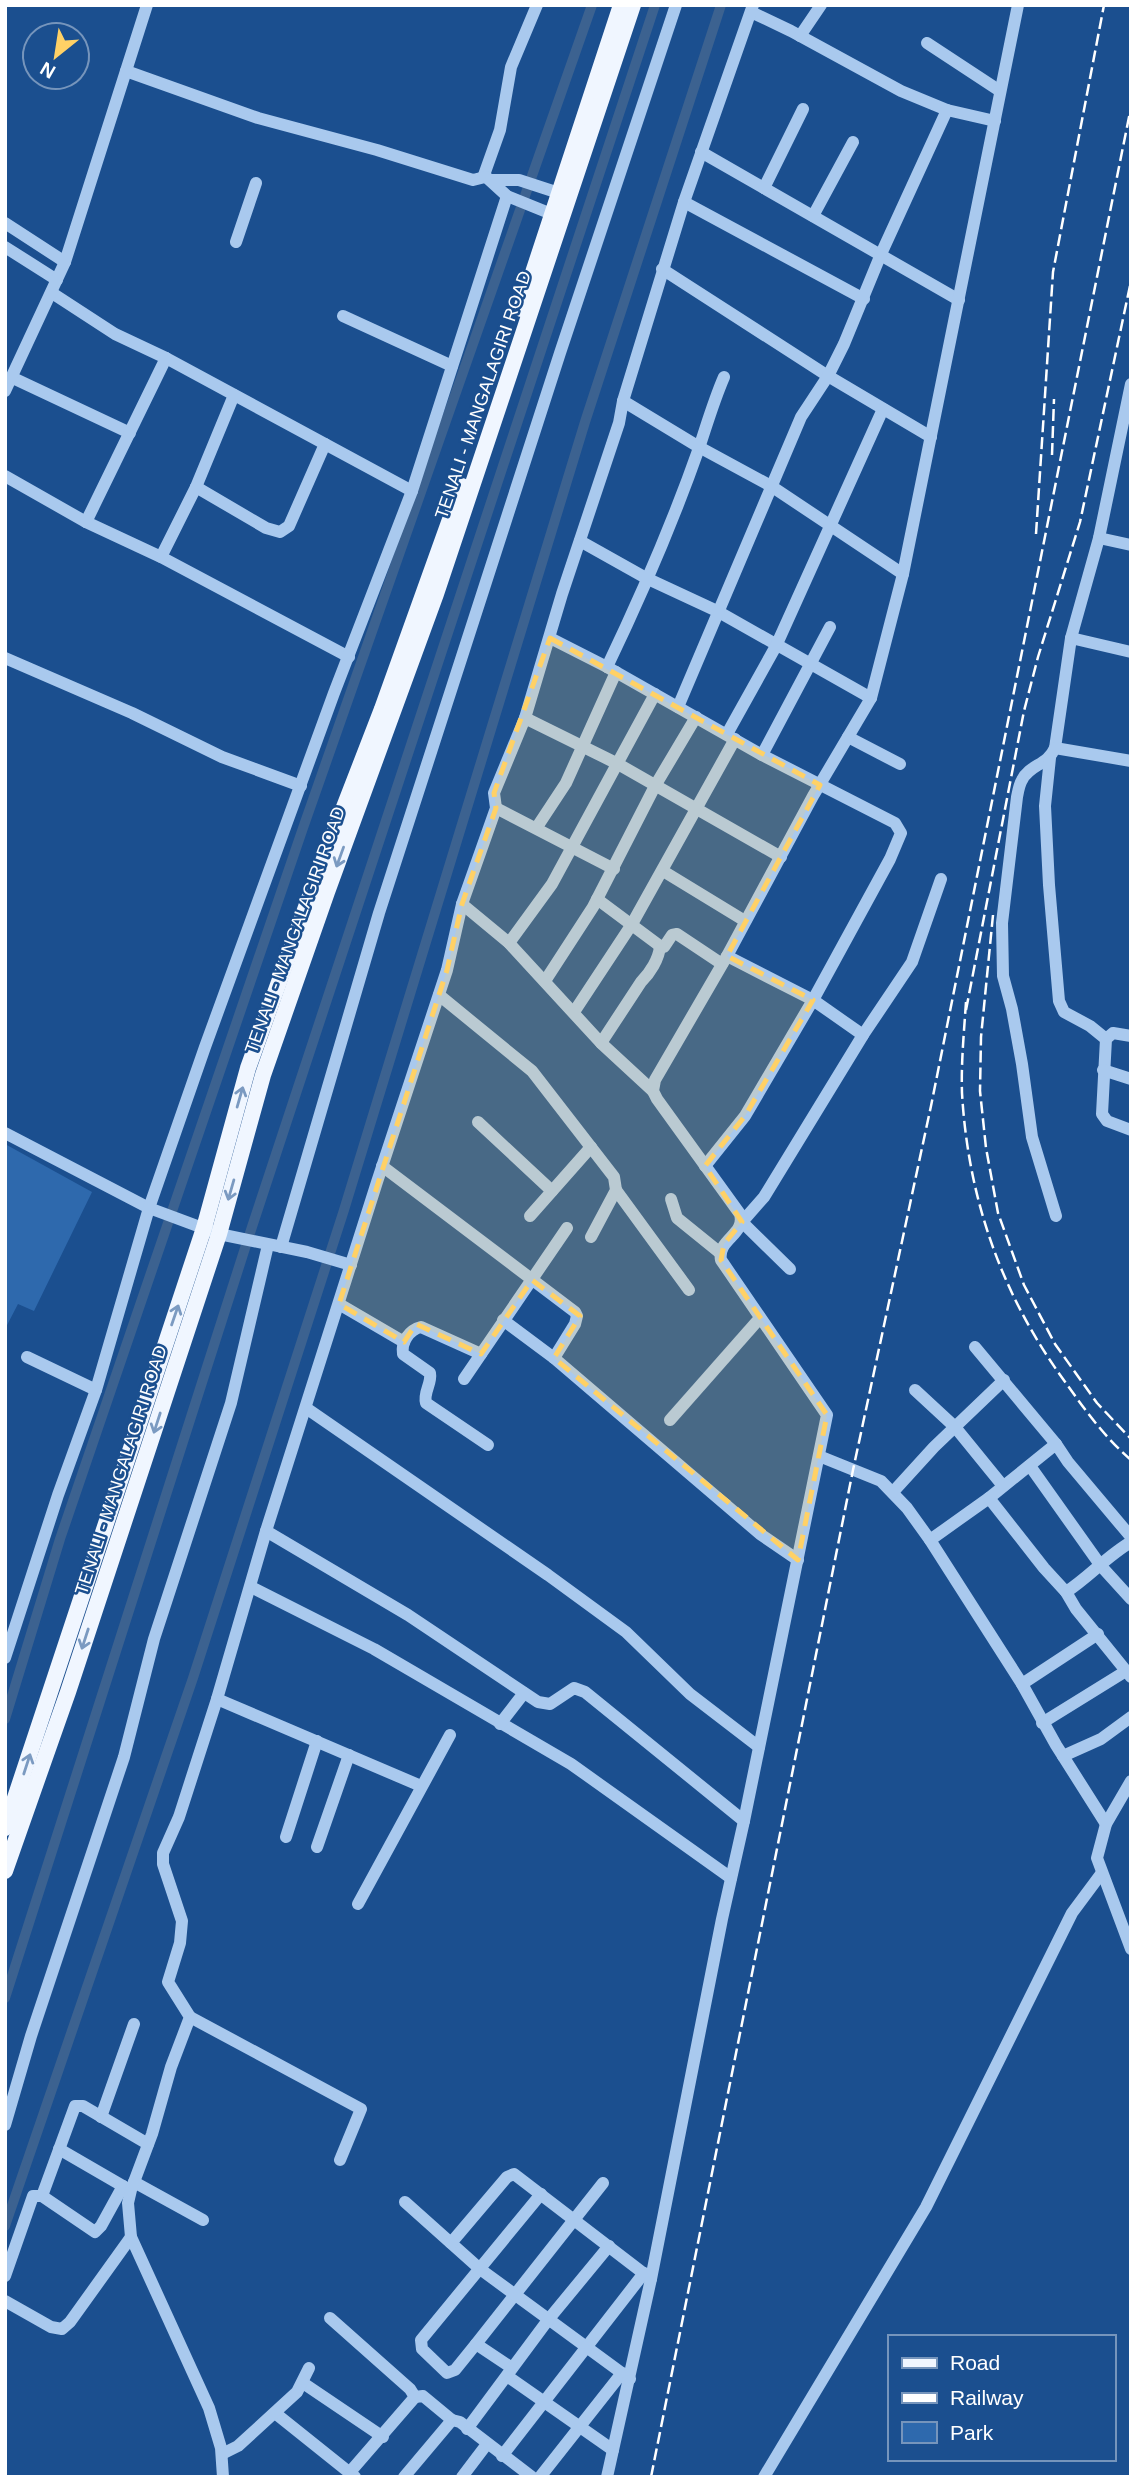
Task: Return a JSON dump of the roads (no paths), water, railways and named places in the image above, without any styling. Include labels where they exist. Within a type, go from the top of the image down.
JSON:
[{"type":"main road","name":"TENALI - MANGALAGIRI ROAD","points":[[5,1828],[327,892],[436,594],[621,5]]},
{"type":"main road","name":"TENALI - MANGALAGIRI ROAD","points":[[560,194],[633,5]]},
{"type":"main road","name":"TENALI - MANGALAGIRI ROAD","points":[[5,1871],[103,1587],[212,1230]]},
{"type":"street","points":[[5,391],[65,261],[147,5]]},
{"type":"street","points":[[488,179],[511,67],[537,5]]},
{"type":"street","points":[[5,2125],[44,1997],[124,1757],[154,1639],[231,1403],[269,1245],[568,327],[676,5]]},
{"type":"street","points":[[800,36],[821,5]]},
{"type":"street","points":[[653,1091],[655,1080],[871,698],[903,574],[995,121],[1014,7]]},
{"type":"street","points":[[341,2160],[361,2109],[190,2017],[168,1982],[180,1943],[182,1920],[163,1864],[163,1853],[179,1817],[218,1699],[267,1531],[447,970],[462,905],[496,808],[494,793],[525,718],[619,423],[662,269],[752,9],[901,91],[947,110],[995,121]]},
{"type":"street","points":[[927,43],[1000,91]]},
{"type":"street","points":[[126,71],[258,118],[377,150],[473,180],[519,180],[560,194]]},
{"type":"street","points":[[764,188],[803,109]]},
{"type":"street","points":[[678,707],[801,417],[828,376],[947,110]]},
{"type":"street","points":[[813,216],[853,142]]},
{"type":"street","points":[[701,152],[959,300]]},
{"type":"street","points":[[488,179],[510,197],[554,215]]},
{"type":"street","points":[[236,242],[256,183]]},
{"type":"street","points":[[5,1658],[58,1495],[96,1390],[205,1047],[412,491],[510,197]]},
{"type":"street","points":[[684,202],[863,299]]},
{"type":"street","points":[[5,223],[65,261]]},
{"type":"street","points":[[5,247],[57,280]]},
{"type":"street","points":[[662,269],[828,376],[931,437]]},
{"type":"street","points":[[52,293],[116,334],[166,358],[412,491]]},
{"type":"street","points":[[343,316],[452,366]]},
{"type":"street","points":[[86,522],[166,358]]},
{"type":"street","points":[[537,827],[566,783],[583,746],[724,377]]},
{"type":"street","points":[[13,378],[130,433]]},
{"type":"street","points":[[1106,1039],[1065,1012],[1059,1001],[1045,806],[1071,638],[1099,538],[1131,384]]},
{"type":"street","points":[[161,557],[196,487],[234,395]]},
{"type":"street","points":[[623,401],[771,486],[903,574]]},
{"type":"street","points":[[574,1012],[632,924],[697,808],[776,646],[883,409]]},
{"type":"street","points":[[196,487],[266,528],[280,533],[289,526],[325,444]]},
{"type":"street","points":[[5,476],[86,522],[161,557],[349,657]]},
{"type":"street","points":[[1099,538],[1131,545]]},
{"type":"street","points":[[580,541],[646,578],[717,611],[871,698]]},
{"type":"street","points":[[762,755],[830,627]]},
{"type":"street","points":[[550,638],[612,669],[762,755],[894,824],[901,833],[890,859],[813,1000],[744,1116],[705,1166]]},
{"type":"street","points":[[1071,638],[1131,652]]},
{"type":"street","points":[[5,658],[132,713],[222,757],[301,786]]},
{"type":"street","points":[[509,943],[552,884],[655,694]]},
{"type":"street","points":[[545,981],[597,900],[655,786],[696,717]]},
{"type":"street","points":[[525,718],[618,764],[781,857]]},
{"type":"street","points":[[848,737],[900,764]]},
{"type":"street","points":[[1056,1216],[1032,1137],[1023,1064],[1003,976],[1002,923],[1019,789],[1022,780],[1032,768],[1053,753],[1131,761]]},
{"type":"street","points":[[496,808],[614,869]]},
{"type":"street","points":[[663,871],[745,921]]},
{"type":"street","points":[[719,1252],[764,1197],[863,1035],[912,962],[940,879]]},
{"type":"street","points":[[597,900],[660,946],[664,947],[672,935],[677,934],[725,960],[813,1000],[863,1035]]},
{"type":"street","points":[[462,905],[509,943],[601,1043],[653,1091],[740,1214],[742,1222],[790,1269]]},
{"type":"street","points":[[601,1043],[648,975],[660,946]]},
{"type":"street","points":[[439,995],[532,1071],[614,1177],[615,1190],[591,1237]]},
{"type":"street","points":[[1131,1036],[1112,1032],[1106,1039],[1103,1070],[1104,1117],[1131,1130]]},
{"type":"street","points":[[1103,1070],[1131,1079]]},
{"type":"street","points":[[478,1122],[552,1191]]},
{"type":"street","points":[[5,1133],[154,1210],[212,1230],[351,1265]]},
{"type":"street","points":[[530,1216],[591,1147]]},
{"type":"street","points":[[382,1166],[577,1316],[575,1324],[554,1357]]},
{"type":"street","points":[[615,1190],[690,1290]]},
{"type":"street","points":[[607,2477],[827,1415],[721,1260],[719,1252],[677,1218],[671,1199]]},
{"type":"street","points":[[464,1379],[567,1228]]},
{"type":"street","points":[[339,1304],[404,1342]]},
{"type":"street","points":[[670,1420],[760,1318]]},
{"type":"street","points":[[503,1320],[554,1357],[760,1534],[798,1560]]},
{"type":"street","points":[[481,1354],[421,1327],[411,1331],[404,1342],[403,1354],[430,1373],[425,1394],[426,1403],[488,1445]]},
{"type":"street","points":[[975,1347],[1131,1540],[1087,1578],[1066,1592]]},
{"type":"street","points":[[27,1357],[96,1390]]},
{"type":"street","points":[[893,1492],[1004,1380]]},
{"type":"street","points":[[915,1390],[955,1427],[1003,1486]]},
{"type":"street","points":[[306,1408],[626,1632],[690,1694],[759,1747]]},
{"type":"street","points":[[930,1540],[989,1498],[1056,1444]]},
{"type":"street","points":[[819,1456],[881,1481],[893,1492],[930,1540],[1022,1684],[1042,1723],[1106,1824]]},
{"type":"street","points":[[1030,1466],[1101,1566],[1131,1599]]},
{"type":"street","points":[[989,1498],[1066,1592],[1076,1609],[1128,1674],[1042,1723]]},
{"type":"street","points":[[267,1531],[408,1615],[545,1705],[568,1691],[580,1689],[744,1821]]},
{"type":"street","points":[[251,1587],[374,1649],[579,1770],[731,1878]]},
{"type":"street","points":[[1022,1684],[1098,1634]]},
{"type":"street","points":[[500,1724],[524,1693]]},
{"type":"street","points":[[218,1699],[421,1786]]},
{"type":"street","points":[[1063,1756],[1101,1739],[1131,1717]]},
{"type":"street","points":[[358,1903],[450,1735]]},
{"type":"street","points":[[286,1838],[317,1741]]},
{"type":"street","points":[[317,1847],[349,1755]]},
{"type":"street","points":[[1131,1781],[1106,1824],[1097,1858],[1131,1949]]},
{"type":"street","points":[[764,2477],[922,2215],[1072,1913],[1101,1874]]},
{"type":"street","points":[[5,2276],[31,2200],[36,2195],[42,2196],[95,2232],[101,2227],[129,2186],[148,2144],[171,2067],[190,2017]]},
{"type":"street","points":[[102,2117],[135,2024]]},
{"type":"street","points":[[42,2196],[75,2106],[83,2106],[148,2144]]},
{"type":"street","points":[[59,2149],[129,2186],[203,2220]]},
{"type":"street","points":[[451,2243],[510,2175],[517,2175],[648,2276]]},
{"type":"street","points":[[541,2194],[425,2334],[421,2345],[447,2373],[455,2370],[603,2183]]},
{"type":"street","points":[[129,2186],[131,2237],[212,2419],[221,2451],[223,2472],[234,2477]]},
{"type":"street","points":[[405,2202],[480,2269],[626,2376]]},
{"type":"street","points":[[5,2301],[51,2328],[62,2329],[70,2322],[131,2237]]},
{"type":"street","points":[[467,2428],[548,2319],[609,2246]]},
{"type":"street","points":[[502,2456],[587,2347],[648,2276]]},
{"type":"street","points":[[330,2318],[410,2389],[415,2397]]},
{"type":"street","points":[[476,2344],[544,2402],[613,2450]]},
{"type":"street","points":[[221,2451],[237,2446],[275,2413],[297,2392],[309,2368]]},
{"type":"street","points":[[540,2477],[579,2427],[626,2376]]},
{"type":"street","points":[[303,2383],[383,2437]]},
{"type":"street","points":[[275,2413],[347,2474],[383,2437],[415,2397],[423,2396],[532,2477]]},
{"type":"street","points":[[404,2477],[452,2420]]},
{"type":"street","points":[[462,2477],[487,2445]]},
{"type":"waterway","points":[[5,1719],[60,1539],[303,828],[592,5]]},
{"type":"waterway","points":[[5,1998],[246,1245],[655,5]]},
{"type":"waterway","points":[[5,2226],[193,1678],[344,1210],[585,422],[721,5]]},
{"type":"railway","points":[[1036,534],[1053,272],[1104,5]]},
{"type":"railway","points":[[651,2477],[853,1470],[931,1106],[1131,107]]},
{"type":"railway","points":[[966,1010],[1024,711],[1080,522],[1131,281]]},
{"type":"railway","points":[[1052,455],[1054,399]]},
{"type":"railway","points":[[993,915],[981,1037],[980,1091],[986,1148],[998,1213],[1024,1285],[1055,1344],[1097,1403],[1131,1439]]},
{"type":"railway","points":[[966,1002],[962,1082],[966,1132],[980,1207],[992,1243],[1005,1278],[1041,1346],[1094,1421],[1131,1460]]}]
